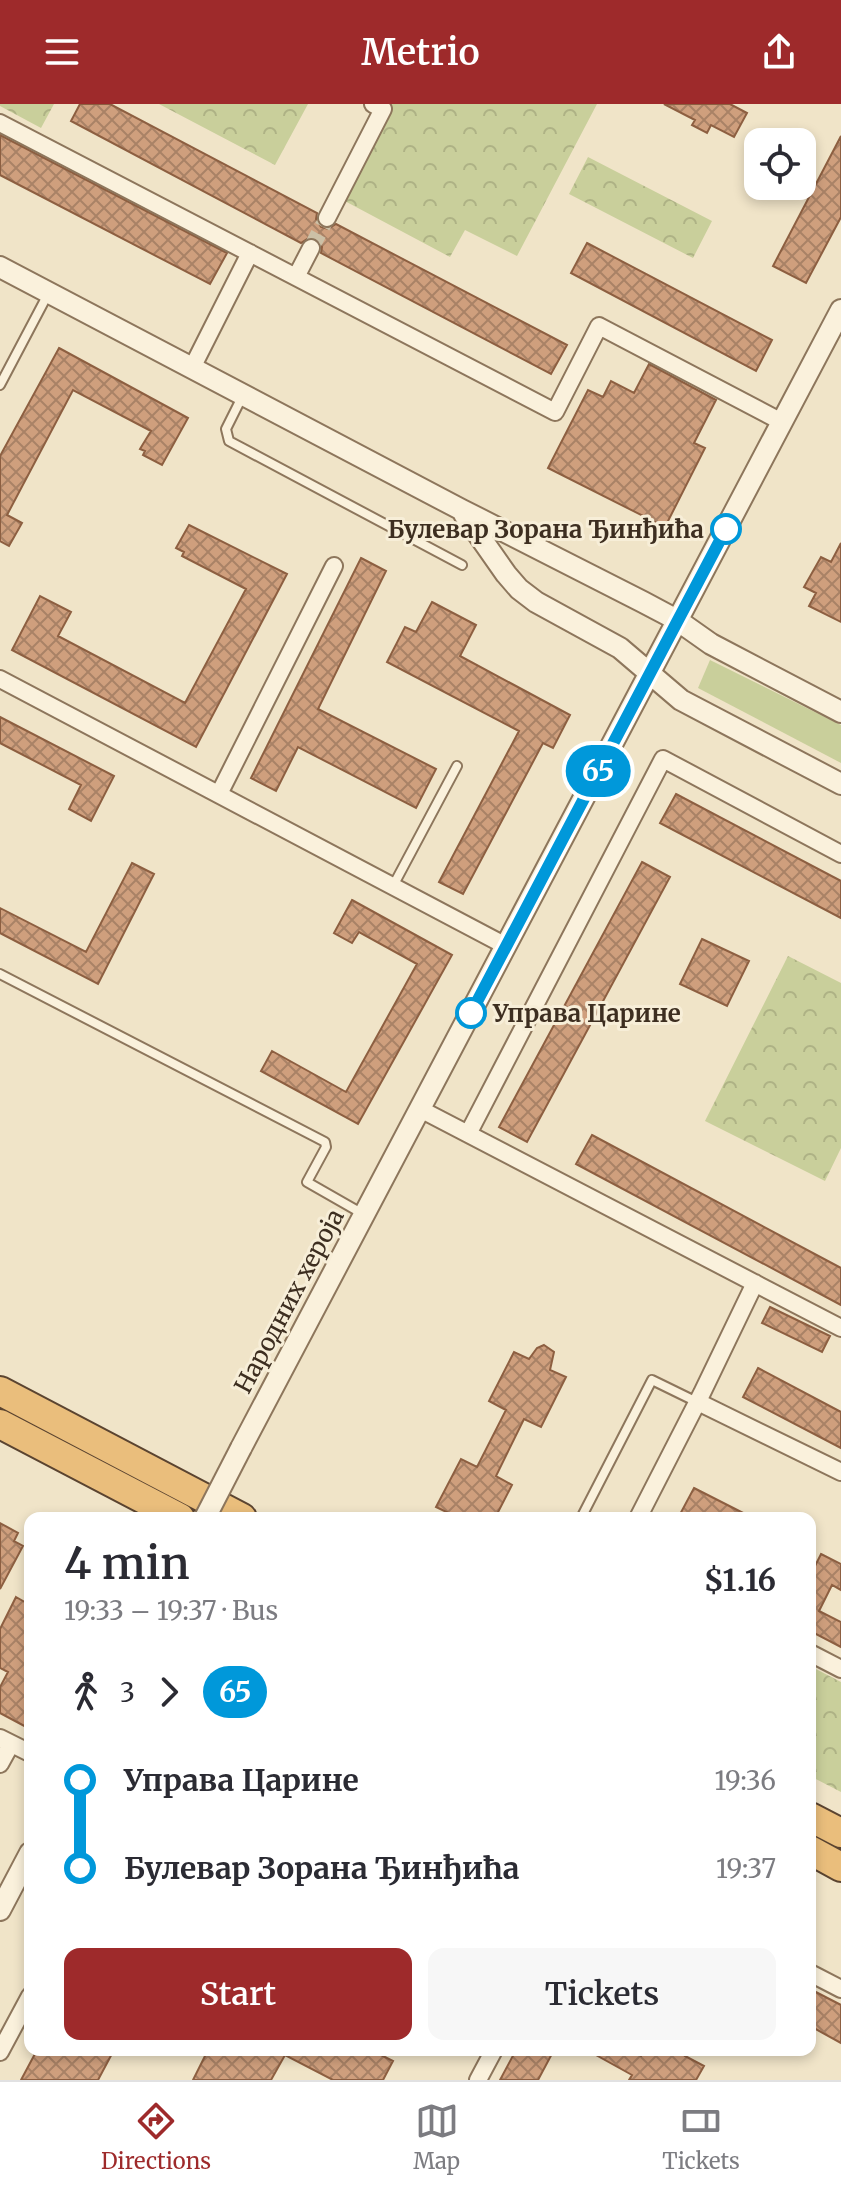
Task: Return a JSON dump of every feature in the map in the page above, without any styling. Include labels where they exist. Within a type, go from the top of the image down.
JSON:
[{"type":"highway","points":[[0,1391],[231,1512]]},
{"type":"highway","points":[[0,1424],[169,1512]]},
{"type":"highway","points":[[816,1820],[841,1833]]},
{"type":"highway","points":[[816,1853],[841,1867]]},
{"type":"street","points":[[327,218],[381,106]]},
{"type":"street","points":[[0,123],[555,412],[599,326],[782,422]]},
{"type":"street","points":[[296,277],[311,248]]},
{"type":"street","points":[[192,368],[250,253]]},
{"type":"street","points":[[0,267],[677,620],[711,644],[841,712]]},
{"type":"street","name":"Народних хероја","points":[[208,1512],[841,310]]},
{"type":"street","points":[[462,510],[519,589],[536,602],[620,648],[681,700],[841,784]]},
{"type":"street","points":[[219,794],[334,566]]},
{"type":"street","points":[[0,679],[506,946]]},
{"type":"street","points":[[468,1134],[663,759],[841,854]]},
{"type":"street","points":[[420,1109],[841,1328]]},
{"type":"street","points":[[641,1512],[755,1283]]},
{"type":"street","points":[[698,1402],[841,1472]]},
{"type":"street","points":[[816,1656],[841,1669]]},
{"type":"street","points":[[0,1764],[19,1745]]},
{"type":"street","points":[[0,1910],[24,1864]]},
{"type":"street","points":[[816,1976],[841,1989]]},
{"type":"street","points":[[0,2052],[24,2007]]},
{"type":"street","points":[[478,2080],[491,2056]]},
{"type":"lane","points":[[0,385],[49,293]]},
{"type":"lane","points":[[243,395],[226,429],[229,441],[462,565]]},
{"type":"lane","points":[[393,886],[457,766]]},
{"type":"lane","points":[[0,974],[325,1142],[326,1147],[307,1182],[364,1215]]},
{"type":"lane","points":[[584,1512],[652,1380],[698,1402]]},
{"type":"green space","points":[[0,104],[54,104],[41,128]]},
{"type":"green space","points":[[159,104],[308,104],[275,165]]},
{"type":"green space","points":[[390,104],[597,104],[517,256],[465,230],[450,257],[341,199]]},
{"type":"green space","points":[[588,157],[712,221],[693,258],[569,194]]},
{"type":"green space","points":[[710,660],[841,725],[841,763],[698,688]]},
{"type":"green space","points":[[788,956],[841,983],[841,1148],[825,1181],[705,1121]]},
{"type":"green space","points":[[816,1669],[841,1682],[841,1792],[816,1779]]},
{"type":"building","points":[[80,104],[110,104],[317,213],[316,219],[321,227],[328,229],[336,224],[567,345],[551,374],[321,253],[322,247],[317,239],[310,237],[301,243],[71,121]]},
{"type":"building","points":[[664,104],[730,104],[747,113],[734,137],[711,125],[707,133],[692,125],[695,120]]},
{"type":"building","points":[[0,135],[227,253],[210,284],[0,175]]},
{"type":"building","points":[[841,136],[841,217],[806,283],[773,266],[808,200],[816,200],[816,184]]},
{"type":"building","points":[[587,243],[772,340],[756,371],[571,273]]},
{"type":"building","points":[[59,348],[188,418],[162,465],[143,455],[145,451],[140,449],[151,431],[73,390],[7,515],[22,523],[9,546],[0,541],[0,456]]},
{"type":"building","points":[[649,364],[716,400],[694,443],[705,448],[665,527],[548,468],[588,390],[603,397],[611,381],[634,393]]},
{"type":"building","points":[[189,525],[287,574],[196,747],[12,650],[40,596],[71,612],[58,636],[185,703],[246,589],[182,556],[184,552],[176,548]]},
{"type":"building","points":[[841,543],[841,622],[809,606],[816,593],[804,587],[821,557],[831,562]]},
{"type":"building","points":[[361,558],[386,571],[318,709],[436,769],[416,808],[298,747],[276,791],[251,778]]},
{"type":"building","points":[[432,602],[476,625],[460,656],[570,715],[553,748],[543,743],[463,894],[439,882],[519,731],[387,662],[405,627],[416,632]]},
{"type":"building","points":[[0,717],[114,776],[91,821],[69,809],[81,785],[0,743]]},
{"type":"building","points":[[676,794],[841,881],[841,918],[660,823]]},
{"type":"building","points":[[642,862],[670,877],[527,1142],[499,1127]]},
{"type":"building","points":[[132,863],[154,874],[98,984],[0,933],[0,908],[86,952]]},
{"type":"building","points":[[352,900],[452,955],[358,1124],[261,1071],[272,1051],[346,1092],[417,964],[359,932],[352,943],[334,933]]},
{"type":"building","points":[[702,939],[749,961],[727,1006],[680,984]]},
{"type":"building","points":[[592,1135],[841,1268],[841,1305],[576,1164]]},
{"type":"building","points":[[770,1307],[830,1336],[822,1352],[762,1323]]},
{"type":"building","points":[[544,1345],[554,1352],[550,1370],[566,1377],[541,1427],[524,1419],[496,1476],[512,1485],[498,1512],[446,1512],[436,1507],[461,1459],[477,1467],[506,1410],[489,1401],[514,1352],[529,1359],[537,1348]]},
{"type":"building","points":[[758,1368],[841,1412],[841,1448],[743,1397]]},
{"type":"building","points":[[694,1488],[741,1512],[681,1512]]},
{"type":"building","points":[[0,1523],[18,1533],[14,1541],[23,1546],[0,1589]]},
{"type":"building","points":[[821,1554],[841,1564],[841,1590],[832,1585],[819,1611],[841,1622],[841,1647],[816,1634],[816,1564]]},
{"type":"building","points":[[16,1597],[24,1602],[24,1726],[0,1713],[0,1687],[8,1672],[0,1668],[0,1629]]},
{"type":"building","points":[[816,1992],[841,2005],[841,2043],[816,2029]]},
{"type":"building","points":[[34,2056],[111,2056],[98,2080],[21,2080]]},
{"type":"building","points":[[205,2056],[284,2056],[271,2080],[193,2080]]},
{"type":"building","points":[[287,2056],[383,2056],[393,2061],[383,2080],[333,2080]]},
{"type":"building","points":[[513,2056],[551,2056],[538,2080],[500,2080]]},
{"type":"building","points":[[598,2056],[685,2056],[704,2066],[696,2080],[629,2080],[632,2075]]},
{"type":"tunnel","points":[[311,248],[327,218]]},
{"type":"bus line","name":"65","points":[[471,1013],[726,529]]},
{"type":"place","name":"Булевар Зорана Ђинђића","points":[[726,529]]},
{"type":"place","name":"Управа Царине","points":[[471,1013]]}]
